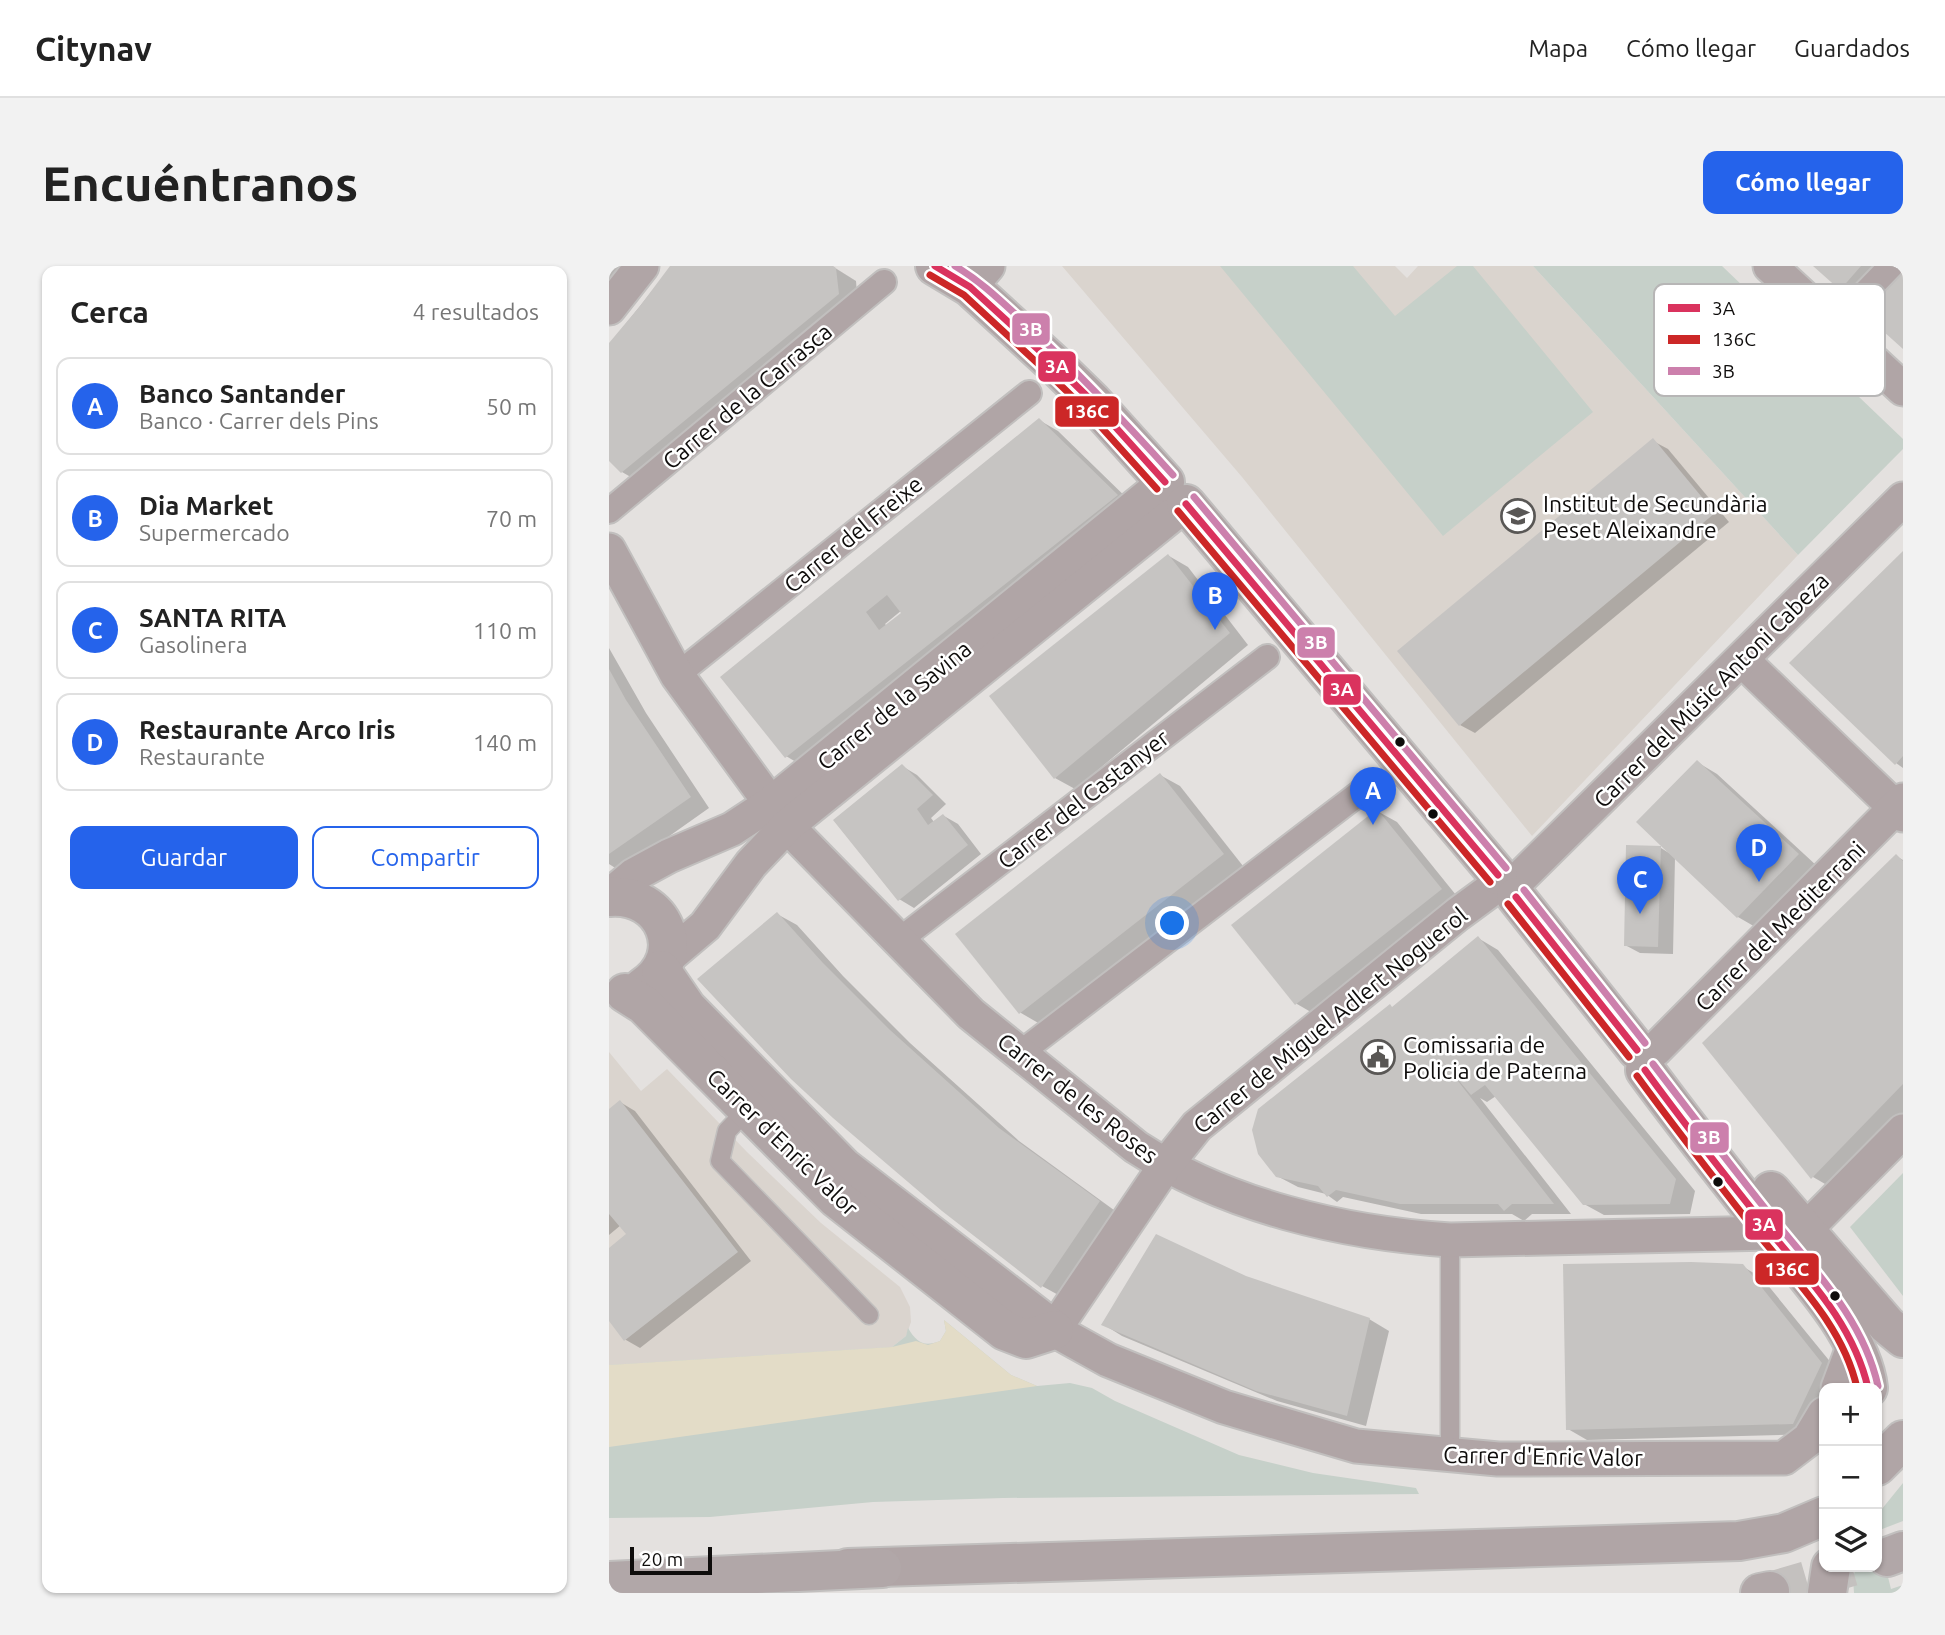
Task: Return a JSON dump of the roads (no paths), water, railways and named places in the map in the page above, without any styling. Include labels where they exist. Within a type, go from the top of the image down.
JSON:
[{"type":"main road","points":[[609,1581],[882,1568]]},
{"type":"street","points":[[609,308],[642,266]]},
{"type":"street","points":[[935,266],[979,276],[1092,401],[1506,885],[1649,1057],[1788,1232],[1903,1338]]},
{"type":"street","points":[[1770,266],[1790,284]]},
{"type":"street","points":[[1874,284],[1891,266]]},
{"type":"street","name":"Carrer de la Carrasca","points":[[609,511],[884,282]]},
{"type":"street","points":[[1885,372],[1903,389]]},
{"type":"street","name":"Carrer del Freixe","points":[[677,675],[1029,393]]},
{"type":"street","name":"Carrer de la Savina","points":[[663,964],[705,926],[751,864],[779,815],[1173,495]]},
{"type":"street","name":"Carrer del Músic Antoni Cabeza","points":[[1506,885],[1742,660],[1903,499]]},
{"type":"street","name":"Carrer de les Roses","points":[[609,550],[677,675],[779,815],[898,941],[971,1013],[1136,1147],[1165,1166],[1294,1216],[1408,1237],[1450,1240],[1788,1232]]},
{"type":"street","name":"Carrer del Castanyer","points":[[898,941],[1267,657]]},
{"type":"street","points":[[1742,660],[1901,808]]},
{"type":"street","points":[[1019,1054],[1370,785]]},
{"type":"street","name":"Carrer del Mediterrani","points":[[1649,1057],[1901,808]]},
{"type":"street","name":"Carrer de la Savina","points":[[609,896],[634,875],[669,856],[732,829],[779,815]]},
{"type":"street","name":"Carrer de Miguel Adlert Noguerol","points":[[1054,1330],[1165,1166],[1196,1126],[1465,909],[1506,885]]},
{"type":"street","points":[[609,896],[623,895],[650,906],[666,930],[668,945],[663,964],[652,981],[639,989],[617,993]]},
{"type":"street","name":"Carrer d'Enric Valor","points":[[663,964],[687,1009],[843,1167],[1054,1330],[1108,1360],[1224,1407],[1356,1446],[1498,1460],[1784,1458],[1809,1439],[1819,1422]]},
{"type":"street","name":"Carrer d'Enric Valor","points":[[617,993],[644,1005],[836,1198],[1005,1331],[1026,1339],[1054,1330]]},
{"type":"street","points":[[1788,1232],[1903,1131]]},
{"type":"street","points":[[1788,1232],[1851,1360]]},
{"type":"street","points":[[1840,1383],[1851,1360],[1860,1354],[1867,1383]]},
{"type":"street","points":[[1882,1461],[1903,1440]]},
{"type":"street","points":[[609,1570],[882,1568],[1739,1541],[1784,1533],[1819,1512]]},
{"type":"street","points":[[1827,1593],[1830,1572]]},
{"type":"lane","points":[[748,1109],[727,1131],[720,1161],[869,1315]]},
{"type":"lane","points":[[1450,1240],[1450,1456]]},
{"type":"tunnel","points":[[1770,1591],[1835,1572]]},
{"type":"place","name":"Institut de Secundària Peset Aleixandre","points":[[1518,516]]},
{"type":"place","name":"Dia Market","points":[[1215,630]]},
{"type":"place","name":"Banco Santander","points":[[1373,825]]},
{"type":"place","name":"Restaurante Arco Iris","points":[[1759,882]]},
{"type":"place","name":"SANTA RITA","points":[[1640,914]]},
{"type":"place","name":"Comissaria de Policia de Paterna","points":[[1378,1057]]}]
